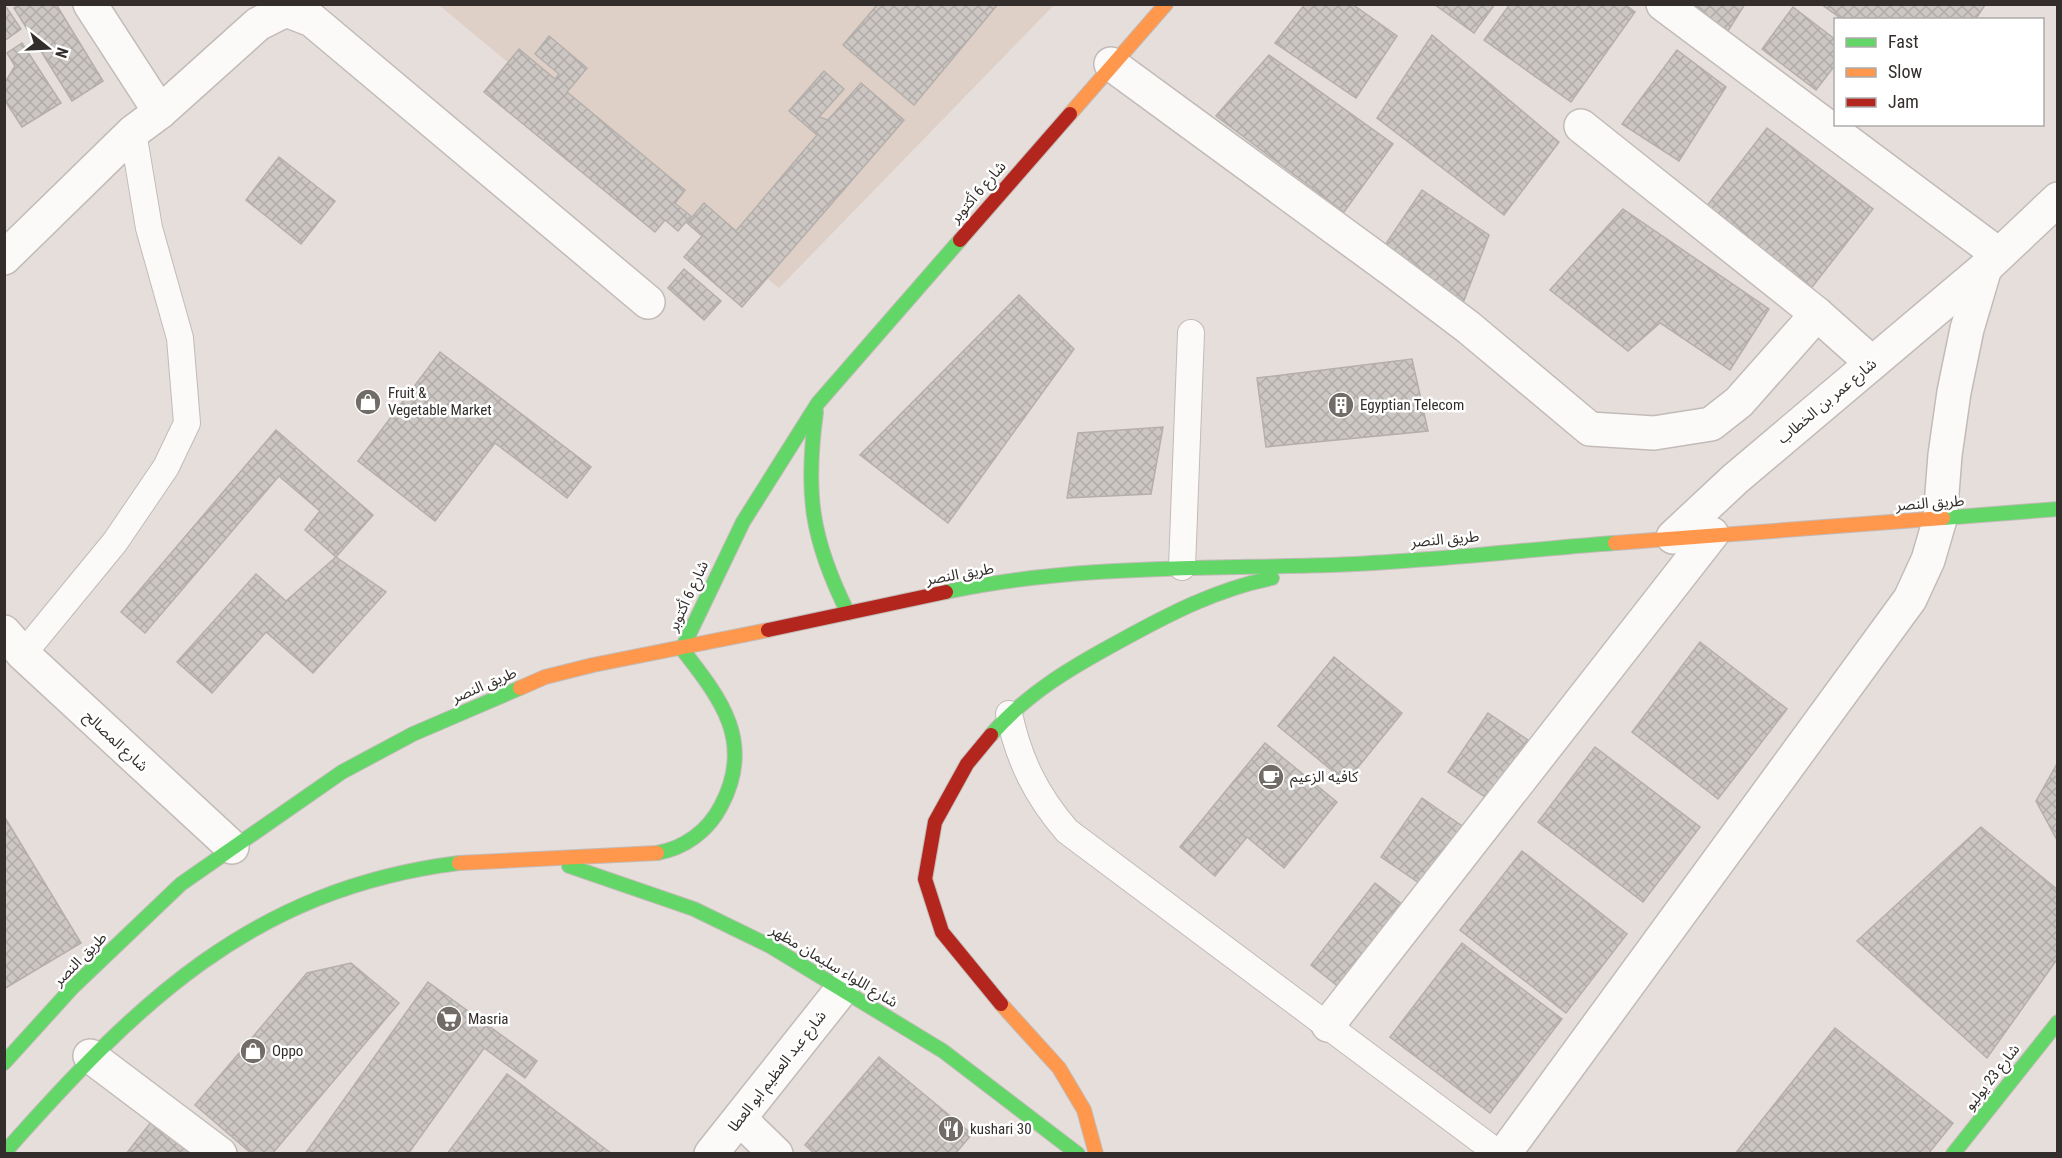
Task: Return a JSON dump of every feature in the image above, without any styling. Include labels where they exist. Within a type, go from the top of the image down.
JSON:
[{"type":"main road","name":"شارع 6 أكتوبر","points":[[682,648],[743,522],[818,403],[1111,64],[1166,4]]},
{"type":"main road","points":[[818,403],[808,461],[810,501],[817,541],[830,579],[848,613]]},
{"type":"main road","name":"طريق النصر","points":[[4,1063],[72,988],[181,884],[231,847],[342,772],[413,734],[486,700],[555,675],[593,665],[986,585],[1078,573],[1182,567],[1332,565],[2058,509]]},
{"type":"main road","points":[[1096,1154],[1084,1110],[1059,1068],[981,981],[942,932],[925,879],[935,822],[967,764],[1009,714],[1061,673],[1179,608],[1243,584],[1332,565]]},
{"type":"main road","points":[[4,1153],[90,1056],[150,999],[207,956],[280,915],[334,892],[402,872],[473,861],[631,855],[673,849],[711,824],[733,785],[737,739],[719,697],[682,648]]},
{"type":"main road","name":"شارع اللواء سليمان مظهر","points":[[544,859],[615,880],[694,909],[770,946],[943,1051],[1078,1154]]},
{"type":"main road","name":"شارع 23 يوليو","points":[[1953,1154],[2058,1022]]},
{"type":"street","points":[[90,4],[160,112]]},
{"type":"street","points":[[1502,1154],[1910,599],[1928,560],[1940,519],[1945,455],[1954,392],[1967,329],[1991,261],[1664,4]]},
{"type":"street","points":[[4,258],[133,132],[160,112],[258,24],[286,10],[312,20],[648,302]]},
{"type":"street","points":[[1111,64],[1468,327],[1590,429],[1654,433],[1711,424],[1738,402],[1817,314]]},
{"type":"street","points":[[1581,126],[1817,314],[1872,363]]},
{"type":"street","name":"شارع عمر بن الخطاب","points":[[1673,537],[1735,480],[1991,261],[2058,200]]},
{"type":"street","points":[[1328,1025],[1712,534]]},
{"type":"street","name":"شارع المصالح","points":[[14,643],[231,847]]},
{"type":"street","name":"شارع عبد العظيم ابو العطا","points":[[711,1154],[842,989]]},
{"type":"street","points":[[90,1056],[220,1154]]},
{"type":"street","points":[[740,1119],[776,1154]]},
{"type":"lane","points":[[14,643],[115,542],[166,467],[187,423],[180,338],[149,228],[133,132]]},
{"type":"lane","points":[[1182,567],[1191,333]]},
{"type":"lane","points":[[1009,714],[1023,765],[1035,789],[1067,831],[1502,1154]]},
{"type":"shaded area","points":[[439,5],[1054,5],[779,288]]},
{"type":"building","points":[[4,4],[21,29],[4,41]]},
{"type":"building","points":[[20,4],[56,4],[103,81],[72,101],[14,8]]},
{"type":"building","points":[[878,4],[998,4],[914,105],[843,45]]},
{"type":"building","points":[[1305,4],[1352,4],[1397,36],[1356,98],[1275,43]]},
{"type":"building","points":[[1434,4],[1495,4],[1474,33]]},
{"type":"building","points":[[1510,4],[1624,4],[1635,12],[1571,102],[1484,40]]},
{"type":"building","points":[[1689,4],[1745,4],[1728,31]]},
{"type":"building","points":[[1821,4],[1985,4],[1976,18],[1840,18]]},
{"type":"building","points":[[1793,7],[1834,38],[1834,67],[1816,90],[1762,49]]},
{"type":"building","points":[[1432,35],[1559,142],[1504,215],[1377,118]]},
{"type":"building","points":[[549,36],[587,68],[567,92],[685,190],[675,203],[691,216],[678,231],[665,220],[655,232],[484,92],[519,49],[555,79],[559,74],[535,54]]},
{"type":"building","points":[[22,43],[61,103],[22,127],[4,99],[4,84],[15,66],[7,53]]},
{"type":"building","points":[[1677,50],[1726,87],[1679,161],[1622,124]]},
{"type":"building","points":[[1269,55],[1393,144],[1344,212],[1216,116]]},
{"type":"building","points":[[824,71],[844,89],[819,117],[828,120],[861,83],[904,120],[742,307],[684,257],[702,236],[687,223],[704,203],[736,231],[817,135],[789,111]]},
{"type":"building","points":[[1767,128],[1873,209],[1809,291],[1707,206]]},
{"type":"building","points":[[279,157],[335,201],[301,244],[246,200]]},
{"type":"building","points":[[1422,190],[1489,235],[1463,303],[1385,245]]},
{"type":"building","points":[[1623,209],[1769,309],[1730,370],[1660,323],[1628,351],[1550,290]]},
{"type":"building","points":[[684,269],[721,301],[704,320],[668,288]]},
{"type":"building","points":[[1019,295],[1074,349],[948,523],[860,455]]},
{"type":"building","points":[[440,352],[591,467],[567,498],[495,443],[435,521],[358,461]]},
{"type":"building","name":"Egyptian Telecom","points":[[1412,359],[1428,431],[1266,447],[1257,378]]},
{"type":"building","points":[[1163,427],[1151,494],[1067,498],[1078,433]]},
{"type":"building","points":[[276,430],[373,515],[336,557],[305,530],[320,511],[279,476],[145,633],[121,612]]},
{"type":"building","points":[[336,557],[386,592],[313,673],[266,632],[212,693],[177,662],[256,574],[286,601]]},
{"type":"building","points":[[1700,642],[1787,709],[1718,799],[1632,732]]},
{"type":"building","points":[[1334,657],[1402,713],[1346,782],[1278,726]]},
{"type":"building","points":[[1488,713],[1528,740],[1488,799],[1448,772]]},
{"type":"building","points":[[1265,743],[1337,802],[1284,868],[1247,837],[1215,876],[1180,847]]},
{"type":"building","points":[[1595,747],[1700,827],[1643,902],[1538,822]]},
{"type":"building","points":[[2058,762],[2058,842],[2036,801]]},
{"type":"building","points":[[1422,798],[1462,826],[1422,885],[1381,857]]},
{"type":"building","points":[[4,816],[81,943],[4,989]]},
{"type":"building","points":[[1981,827],[2058,890],[2058,958],[1987,1058],[1857,941]]},
{"type":"building","points":[[1522,851],[1627,934],[1566,1013],[1460,930]]},
{"type":"building","points":[[1375,883],[1408,909],[1344,991],[1311,965]]},
{"type":"building","points":[[1462,943],[1562,1019],[1490,1113],[1390,1037]]},
{"type":"building","points":[[351,963],[399,1003],[272,1154],[252,1154],[195,1105],[307,973]]},
{"type":"building","points":[[428,982],[537,1061],[525,1078],[484,1048],[408,1154],[305,1154]]},
{"type":"building","points":[[1835,1028],[1953,1123],[1928,1154],[1735,1154]]},
{"type":"building","points":[[879,1057],[972,1134],[955,1154],[815,1154],[805,1145]]},
{"type":"building","points":[[507,1074],[612,1154],[447,1154]]},
{"type":"building","points":[[155,1117],[201,1154],[126,1154]]},
{"type":"traffic: fast","points":[[682,649],[743,522],[818,403],[960,240]]},
{"type":"traffic: fast","points":[[816,412],[811,467],[814,515],[826,562],[848,613]]},
{"type":"traffic: fast","points":[[1943,518],[2058,509]]},
{"type":"traffic: fast","points":[[946,592],[993,583],[1089,573],[1437,559],[1615,543]]},
{"type":"traffic: fast","points":[[991,735],[1035,694],[1102,651],[1194,604],[1232,589],[1272,578]]},
{"type":"traffic: fast","points":[[657,853],[686,843],[702,831],[716,815],[731,783],[735,762],[734,741],[729,722],[709,686],[682,649]]},
{"type":"traffic: fast","points":[[4,1063],[72,988],[181,884],[342,772],[413,734],[520,688]]},
{"type":"traffic: fast","points":[[4,1153],[102,1048],[151,1003],[203,962],[258,927],[319,898],[385,877],[459,863]]},
{"type":"traffic: fast","points":[[569,866],[694,909],[770,946],[943,1051],[1078,1154]]},
{"type":"traffic: fast","points":[[1953,1154],[2058,1022]]},
{"type":"traffic: slow","points":[[1070,114],[1166,4]]},
{"type":"traffic: slow","points":[[1615,543],[1943,518]]},
{"type":"traffic: slow","points":[[520,688],[545,677],[593,665],[768,630]]},
{"type":"traffic: slow","points":[[459,863],[657,853]]},
{"type":"traffic: slow","points":[[1001,1004],[1059,1068],[1084,1110],[1096,1154]]},
{"type":"traffic: jam","points":[[960,240],[1070,114]]},
{"type":"traffic: jam","points":[[768,630],[946,592]]},
{"type":"traffic: jam","points":[[991,735],[967,764],[935,822],[925,879],[942,932],[1001,1004]]},
{"type":"place","name":"Fruit & Vegetable Market","points":[[368,402]]},
{"type":"place","name":"Egyptian Telecom","points":[[1341,405]]},
{"type":"place","name":"كافيه الزعيم","points":[[1271,777]]},
{"type":"place","name":"Masria","points":[[449,1019]]},
{"type":"place","name":"Oppo","points":[[253,1051]]},
{"type":"place","name":"kushari 30","points":[[951,1129]]}]
